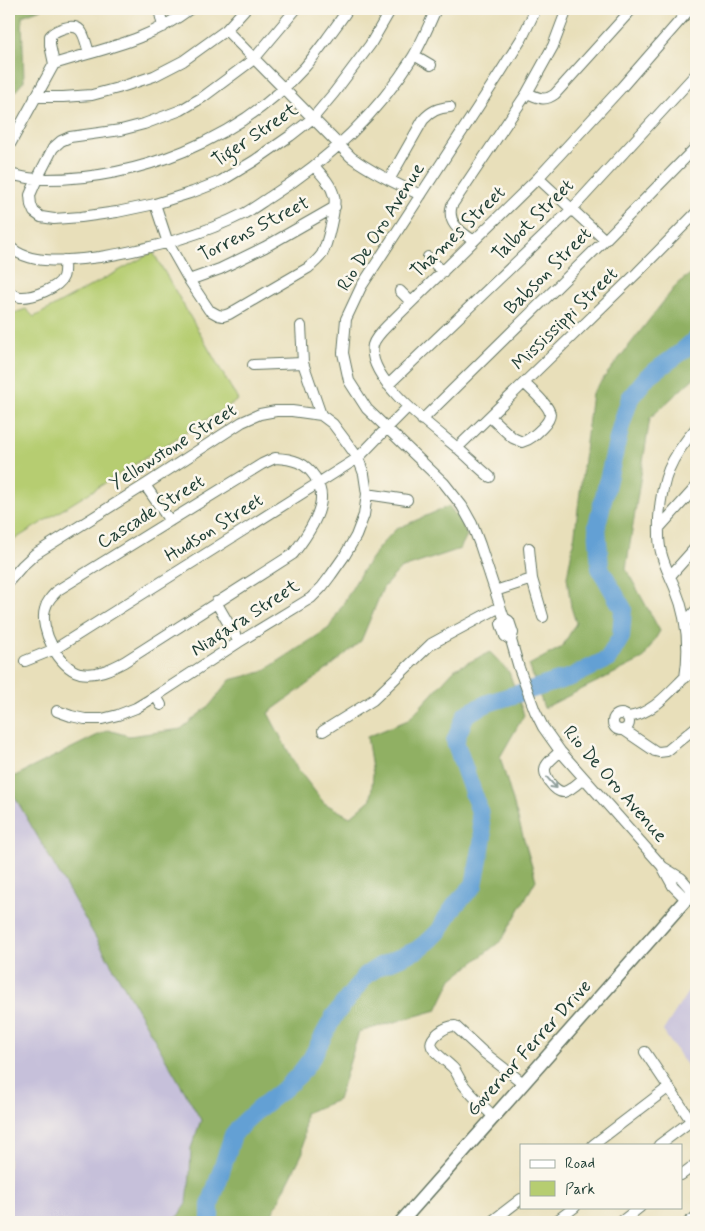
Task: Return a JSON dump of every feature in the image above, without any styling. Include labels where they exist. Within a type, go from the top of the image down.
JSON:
[{"type":"main road","name":"Governor Ferrer Drive","points":[[400,1222],[692,893]]},
{"type":"street","points":[[159,9],[163,27]]},
{"type":"street","points":[[54,64],[131,42],[163,27],[190,9]]},
{"type":"street","points":[[35,97],[92,94],[154,76],[184,61],[226,30],[245,9]]},
{"type":"street","points":[[37,179],[52,148],[61,141],[70,137],[121,130],[144,124],[181,110],[203,96],[254,59],[296,9]]},
{"type":"street","points":[[9,174],[37,179],[80,178],[155,162],[188,150],[231,128],[263,106],[283,89],[306,66],[348,9]]},
{"type":"street","name":"Tiger Street","points":[[37,179],[30,196],[30,205],[34,212],[41,217],[54,219],[117,212],[155,204],[221,181],[254,161],[313,118],[370,45],[391,9]]},
{"type":"street","points":[[9,246],[25,256],[43,260],[64,260],[125,253],[168,243],[198,233],[245,213],[283,189],[340,145],[381,101],[414,55],[436,9]]},
{"type":"street","name":"Rio De Oro Avenue","points":[[536,9],[522,38],[500,74],[361,287],[346,319],[343,353],[349,381],[368,409],[444,483],[462,506],[472,524],[502,612],[509,621],[513,633],[511,640],[535,711],[543,727],[560,751],[662,866],[673,886],[692,893]]},
{"type":"street","points":[[474,241],[454,225],[450,211],[452,205],[527,93],[553,46],[567,9]]},
{"type":"street","points":[[527,93],[540,99],[546,99],[556,94],[632,9]]},
{"type":"street","name":"Thames Street","points":[[490,477],[422,420],[388,386],[378,371],[374,359],[373,345],[379,334],[538,178],[621,88],[690,9]]},
{"type":"street","points":[[9,146],[54,64],[50,45],[52,32],[70,26],[78,27],[81,30],[89,53]]},
{"type":"street","points":[[226,30],[351,157],[369,170],[421,195]]},
{"type":"street","points":[[414,55],[430,65]]},
{"type":"street","name":"Talbot Street","points":[[388,386],[572,209],[696,74]]},
{"type":"street","points":[[389,180],[428,114],[434,110],[450,107]]},
{"type":"street","name":"Babson Street","points":[[422,420],[605,240],[696,146]]},
{"type":"street","points":[[155,204],[168,243],[189,280],[209,310],[223,316],[316,262],[322,254],[335,207],[335,200],[327,181],[314,166]]},
{"type":"street","points":[[538,178],[605,240]]},
{"type":"street","name":"Torrens Street","points":[[189,280],[265,247],[335,207]]},
{"type":"street","name":"Mississippi Street","points":[[457,448],[696,213]]},
{"type":"street","points":[[428,257],[443,272]]},
{"type":"street","points":[[9,293],[28,297],[52,287],[63,277],[64,260]]},
{"type":"street","points":[[400,291],[411,302]]},
{"type":"street","points":[[301,326],[303,363],[321,415],[333,424],[358,458]]},
{"type":"street","points":[[253,365],[303,363]]},
{"type":"street","points":[[490,417],[512,438],[522,442],[533,437],[544,426],[550,414],[548,408],[524,383]]},
{"type":"street","name":"Hudson Street","points":[[25,661],[55,649],[358,458],[408,407]]},
{"type":"street","name":"Yellowstone Street","points":[[9,581],[35,554],[145,486],[242,422],[260,414],[276,411],[321,415]]},
{"type":"street","points":[[685,678],[688,663],[686,622],[660,551],[659,528],[664,481],[671,463],[682,445],[696,428]]},
{"type":"street","name":"Cascade Street","points":[[275,458],[290,459],[303,464],[312,472],[318,483],[321,496],[318,511],[303,541],[293,554],[124,662],[104,672],[80,673],[69,668],[61,660],[43,622],[44,609],[49,599],[58,590],[170,521],[262,464],[275,458]]},
{"type":"street","name":"Niagara Street","points":[[56,711],[85,719],[102,719],[159,701],[239,642],[311,598],[322,587],[345,555],[356,536],[364,515],[367,494],[364,474],[358,458]]},
{"type":"street","points":[[145,486],[170,521]]},
{"type":"street","points":[[659,528],[696,487]]},
{"type":"street","points":[[367,494],[407,500]]},
{"type":"street","points":[[670,576],[696,547]]},
{"type":"street","points":[[529,548],[532,579],[543,617]]},
{"type":"street","points":[[495,591],[532,579]]},
{"type":"street","points":[[216,602],[239,642]]},
{"type":"street","points":[[686,622],[696,610]]},
{"type":"street","points":[[323,731],[374,700],[431,644],[502,612]]},
{"type":"street","points":[[696,669],[652,708],[638,715],[628,717],[621,713],[614,716],[613,720],[614,727],[624,730],[654,751],[659,752],[666,751],[696,727]]},
{"type":"street","points":[[624,730],[629,724],[628,717]]},
{"type":"street","points":[[560,751],[545,766],[544,771],[550,784],[560,792],[564,792],[584,778]]},
{"type":"street","points":[[494,1117],[462,1083],[454,1070],[436,1053],[432,1043],[438,1034],[444,1029],[455,1026],[482,1051],[523,1083]]},
{"type":"street","points":[[645,1052],[694,1125],[661,1144]]},
{"type":"street","points":[[594,1144],[669,1087]]},
{"type":"street","points":[[682,1174],[696,1164]]},
{"type":"street","points":[[491,1222],[520,1200]]},
{"type":"street","points":[[555,1222],[574,1208]]},
{"type":"street","points":[[621,1222],[639,1208]]},
{"type":"street","points":[[689,1222],[696,1217]]},
{"type":"shaded area","points":[[9,787],[201,1120],[191,1148],[187,1203],[174,1222],[9,1222]]},
{"type":"shaded area","points":[[696,979],[696,1080],[663,1031]]},
{"type":"green space","points":[[9,9],[41,9],[22,16],[24,81],[9,99]]},
{"type":"green space","points":[[153,252],[238,400],[9,543],[9,315],[26,309],[34,317]]},
{"type":"green space","points":[[696,270],[696,376],[650,418],[626,569],[660,631],[643,659],[544,708],[529,665],[562,647],[576,623],[571,607],[567,577],[575,533],[592,393],[678,283]]},
{"type":"green space","points":[[449,506],[462,524],[467,535],[460,549],[400,569],[383,588],[361,641],[325,671],[268,713],[297,768],[324,803],[350,817],[371,799],[373,774],[367,737],[408,720],[455,669],[490,652],[509,672],[524,715],[500,757],[536,880],[502,940],[452,979],[437,1010],[359,1032],[338,1100],[305,1113],[303,1152],[268,1222],[174,1222],[187,1203],[191,1148],[201,1120],[9,787],[9,779],[108,730],[129,736],[181,729],[210,705],[230,680],[262,672],[329,628],[362,571],[380,546],[396,529]]},
{"type":"waterway","points":[[210,1222],[210,1205],[233,1135],[257,1110],[299,1075],[311,1059],[334,1016],[366,975],[380,966],[417,950],[430,940],[440,930],[456,904],[474,885],[483,838],[479,809],[455,741],[466,714],[488,703],[571,677],[608,659],[621,637],[623,609],[600,568],[597,525],[621,426],[630,398],[647,377],[696,339]]}]
